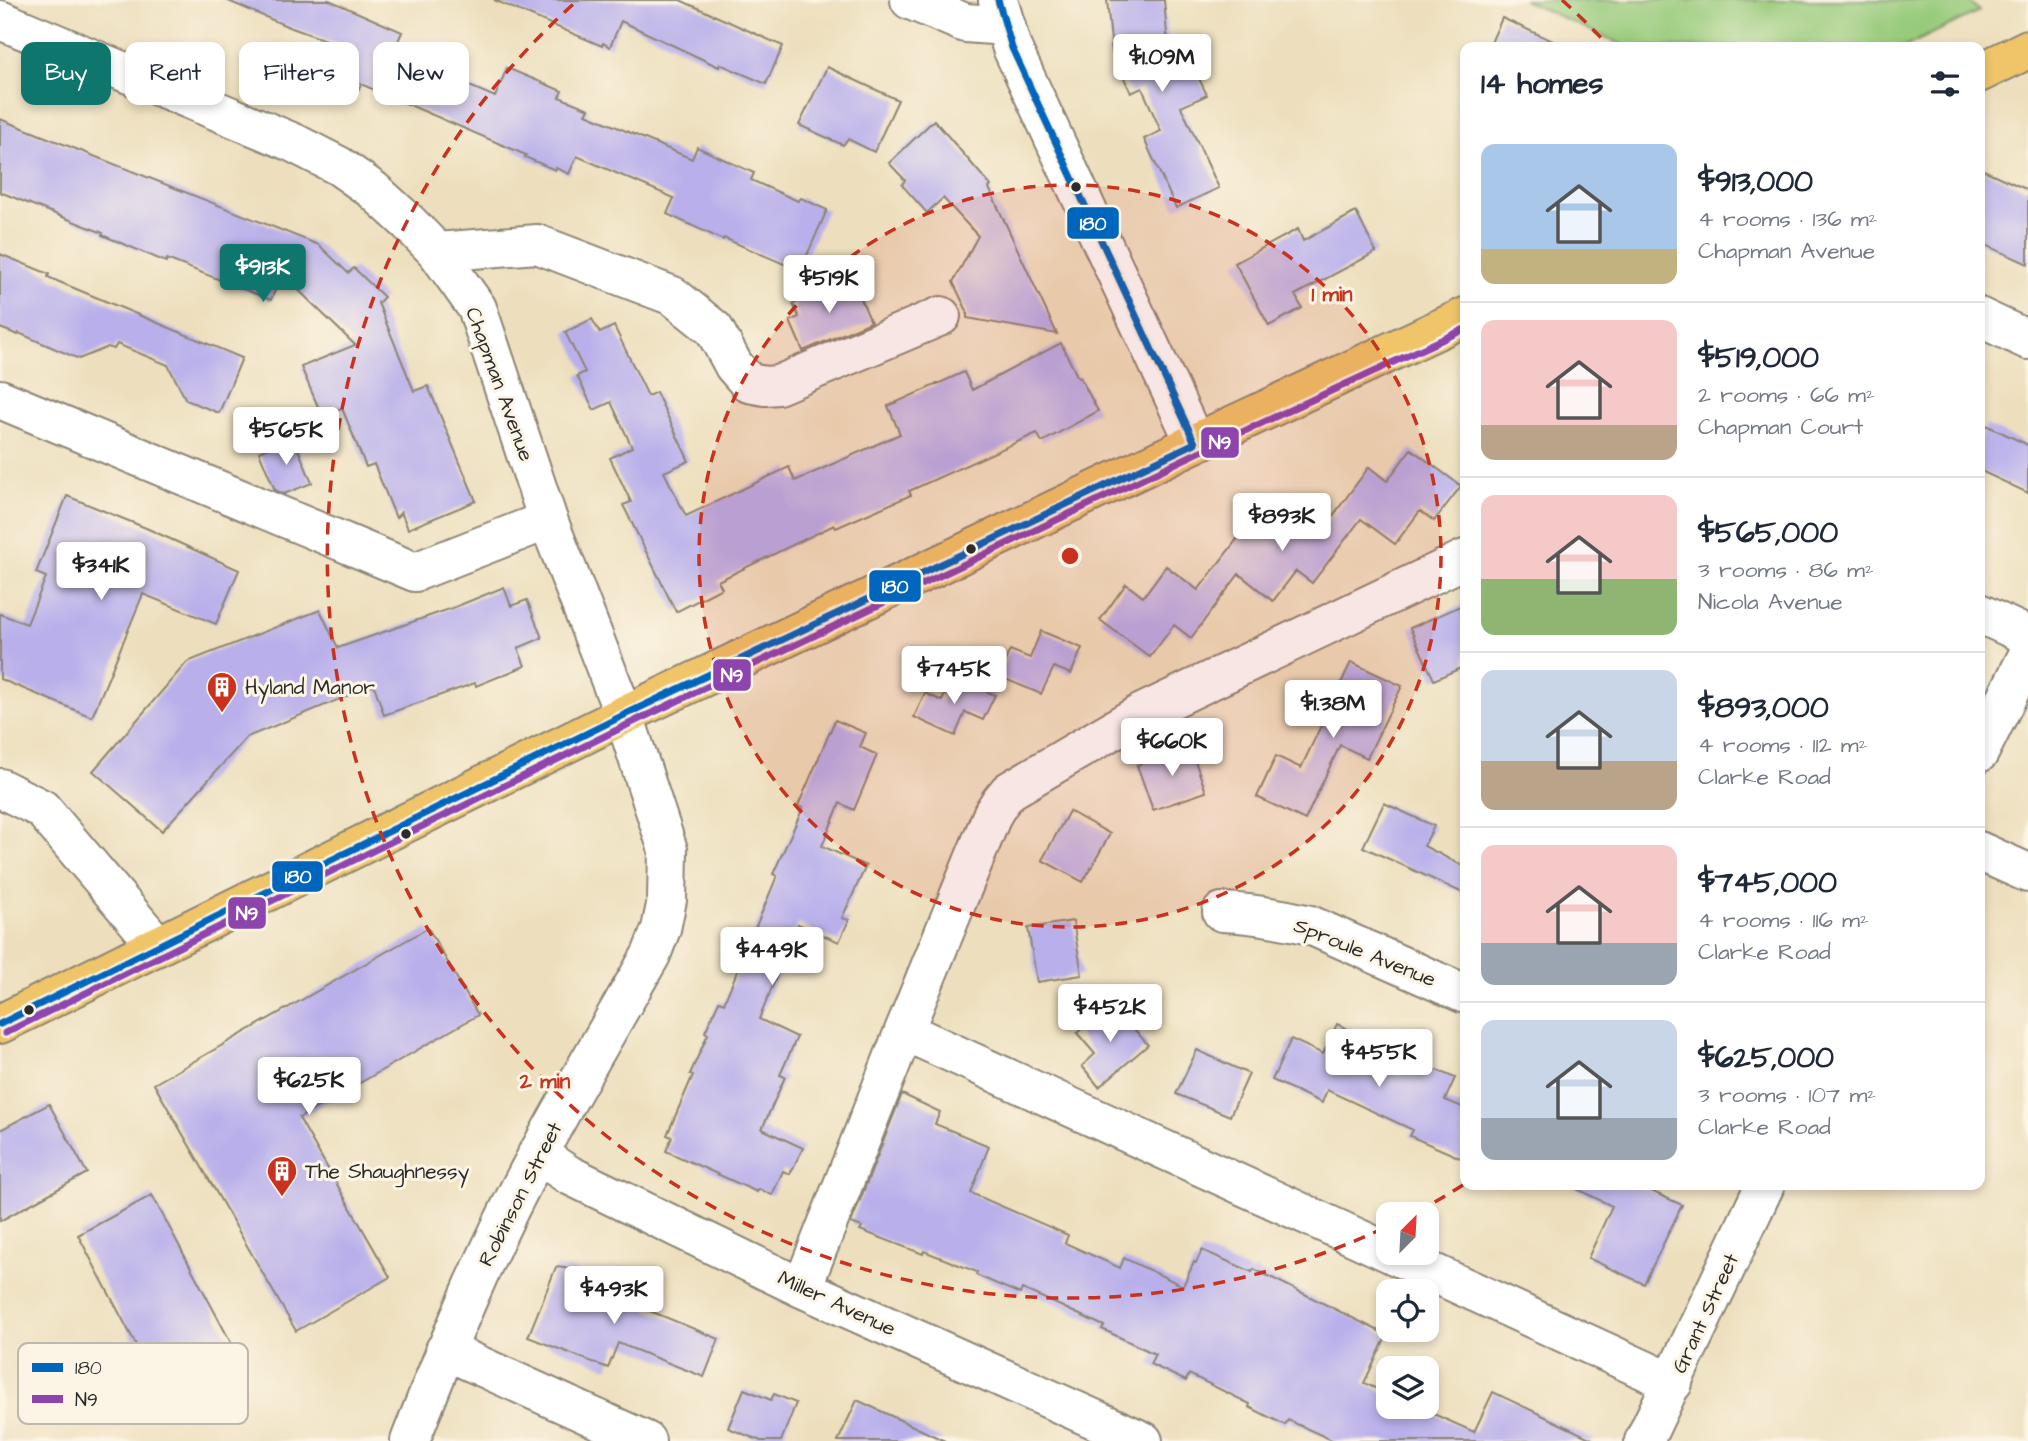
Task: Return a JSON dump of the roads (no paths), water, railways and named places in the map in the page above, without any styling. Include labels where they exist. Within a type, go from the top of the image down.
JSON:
[{"type":"main road","points":[[1985,70],[2028,49]]},
{"type":"main road","points":[[0,1024],[624,715],[1460,319]]},
{"type":"street","points":[[910,0],[965,23],[1002,13],[1012,48],[1195,443]]},
{"type":"street","name":"Chapman Avenue","points":[[0,20],[294,143],[339,166],[373,190],[437,252],[477,308],[548,520],[624,715]]},
{"type":"street","points":[[437,252],[537,244],[673,296],[714,329],[734,366],[749,383],[765,386],[778,385],[941,316]]},
{"type":"street","points":[[1985,320],[2028,340]]},
{"type":"street","points":[[0,399],[415,572],[548,520]]},
{"type":"street","points":[[802,1288],[993,813],[1009,791],[1138,715],[1460,561]]},
{"type":"street","points":[[1985,616],[2028,636]]},
{"type":"street","points":[[1985,741],[2028,655]]},
{"type":"street","name":"Robinson Street","points":[[410,1441],[445,1350],[497,1235],[537,1154],[651,955],[661,929],[667,900],[668,850],[624,715]]},
{"type":"street","points":[[0,788],[42,809],[158,946]]},
{"type":"street","points":[[1985,854],[2028,873]]},
{"type":"street","name":"Sproule Avenue","points":[[1222,912],[1283,918],[1310,925],[1460,992]]},
{"type":"street","points":[[904,1031],[1376,1246]]},
{"type":"street","name":"Miller Avenue","points":[[537,1154],[569,1175],[802,1288],[1143,1441]]},
{"type":"street","name":"Grant Street","points":[[1644,1441],[1763,1190]]},
{"type":"street","points":[[1417,1265],[1673,1382]]},
{"type":"street","points":[[445,1350],[646,1441]]},
{"type":"place","name":"Hyland Manor","points":[[222,714]]},
{"type":"place","name":"The Shaughnessy","points":[[282,1198]]}]
